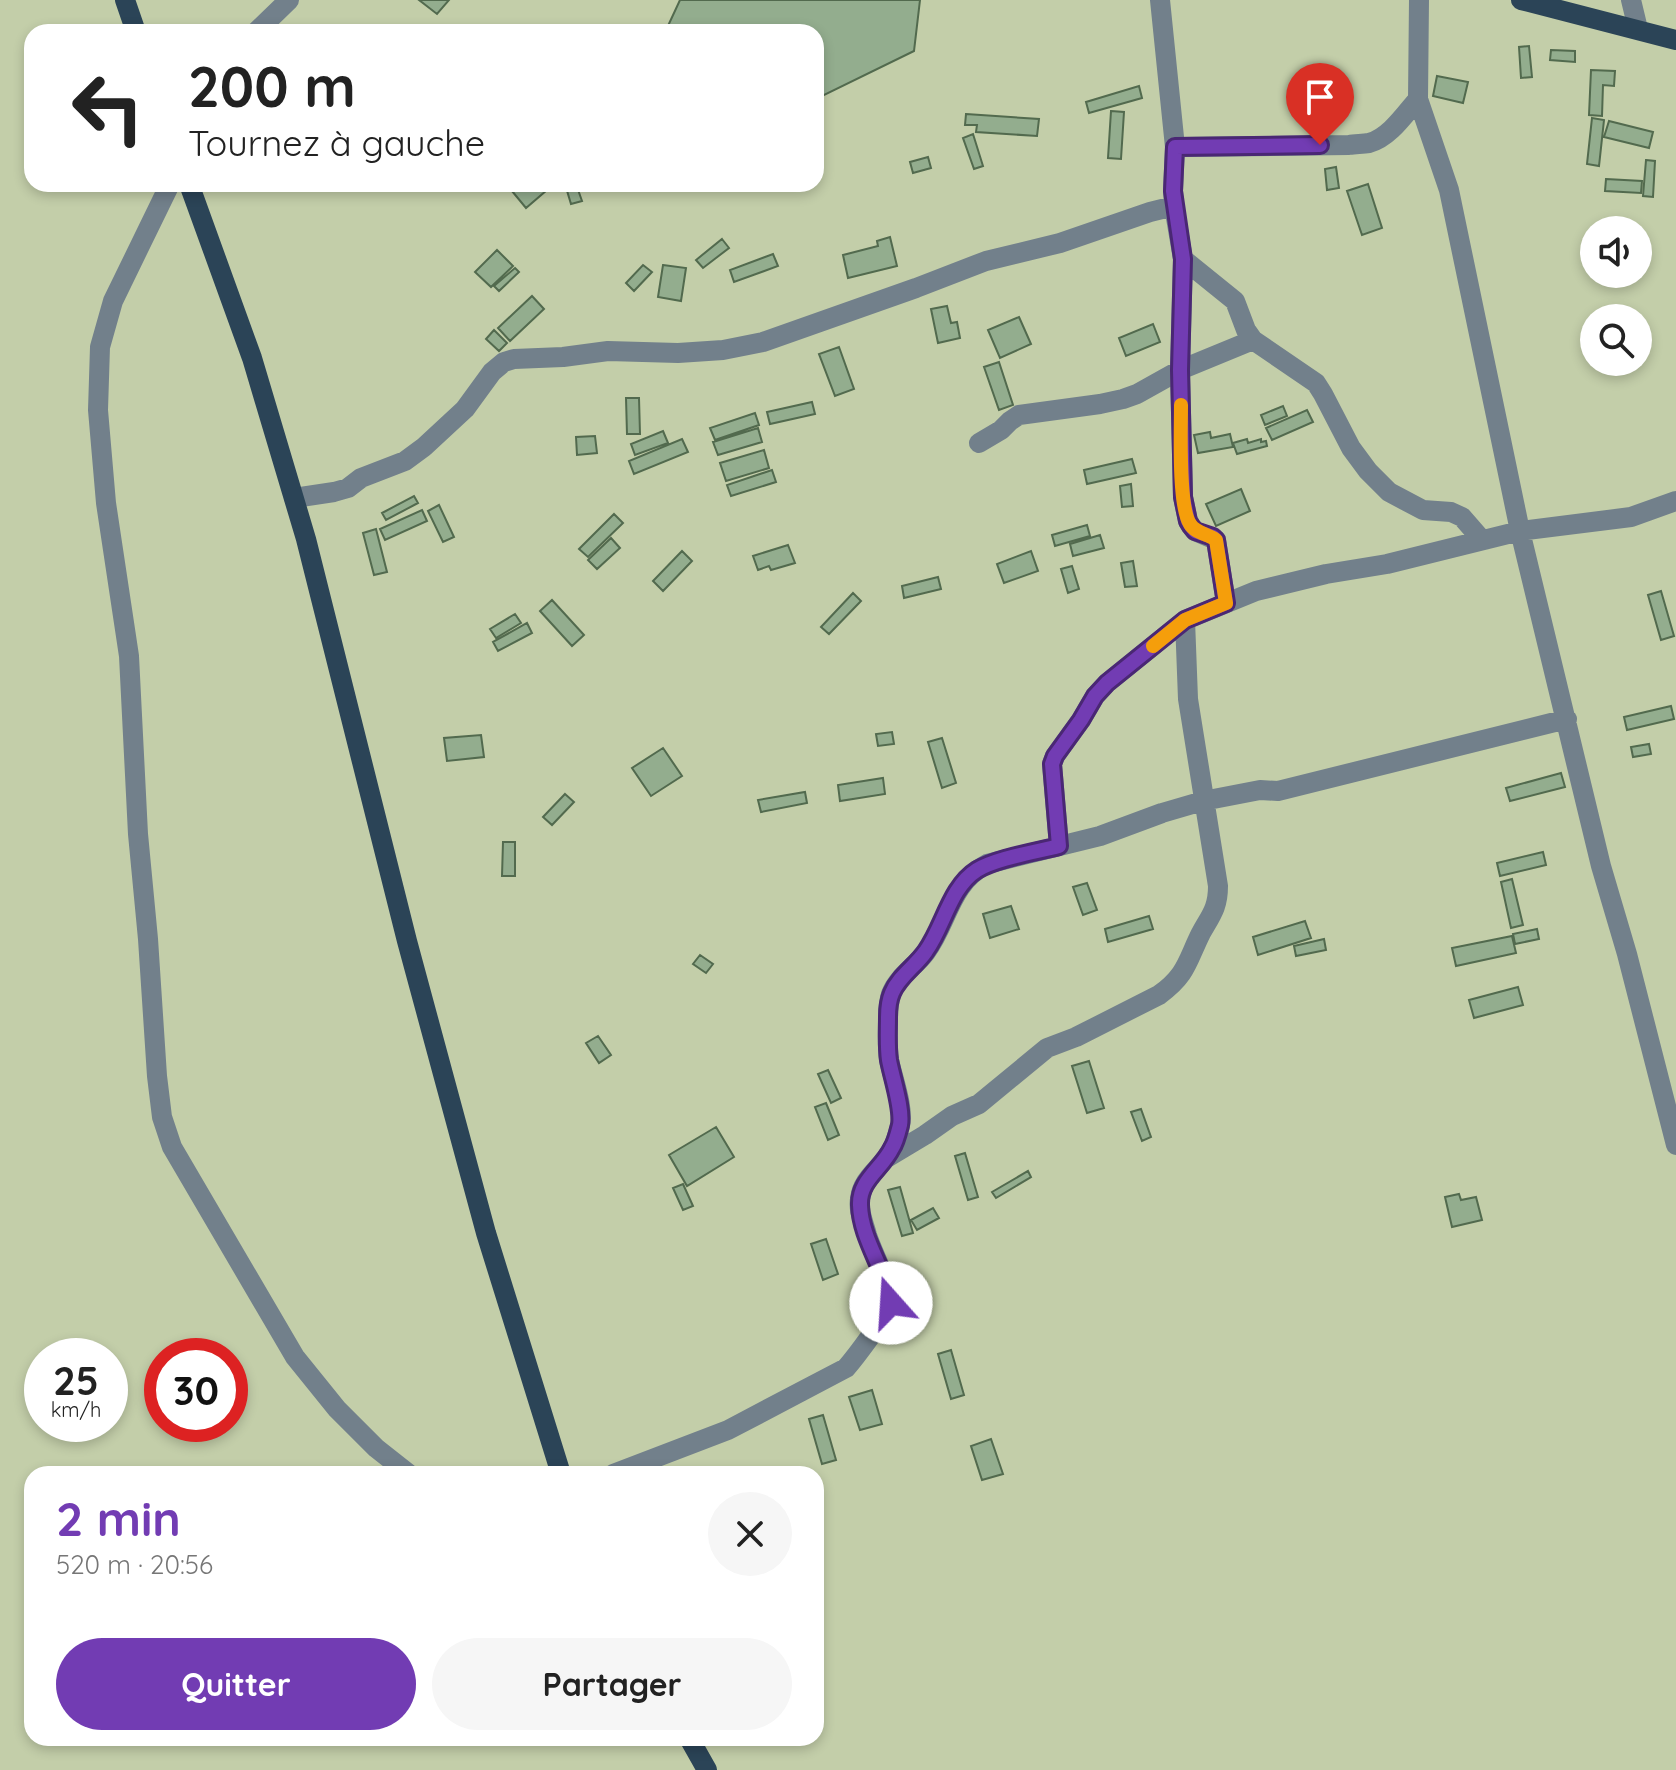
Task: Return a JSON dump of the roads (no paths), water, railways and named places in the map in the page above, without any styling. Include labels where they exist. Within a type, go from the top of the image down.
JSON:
[{"type":"main road","points":[[125,0],[133,24]]},
{"type":"main road","points":[[1521,0],[1676,40]]},
{"type":"main road","points":[[192,192],[252,358],[306,539],[407,941],[482,1217],[559,1466]]},
{"type":"main road","points":[[694,1746],[707,1770]]},
{"type":"street","points":[[264,24],[289,0]]},
{"type":"street","points":[[1160,0],[1175,147],[1174,206],[1183,259],[1180,370],[1183,497],[1191,526],[1195,531],[1216,540],[1226,603]]},
{"type":"street","points":[[1419,0],[1418,99],[1449,190],[1520,531],[1601,866],[1676,1145]]},
{"type":"street","points":[[1631,0],[1638,29]]},
{"type":"street","points":[[1175,147],[1369,143],[1388,132],[1418,99]]},
{"type":"street","points":[[166,192],[113,301],[100,347],[98,410],[106,503],[129,656],[138,834],[162,1117],[172,1147],[295,1357],[337,1409],[399,1466]]},
{"type":"street","points":[[294,498],[348,488],[361,478],[405,461],[465,409],[492,372],[504,362],[608,351],[678,353],[723,350],[752,344],[986,261],[1060,243],[1174,206]]},
{"type":"street","points":[[1183,259],[1235,301],[1253,340],[1316,383],[1351,448],[1389,492],[1423,510],[1451,512],[1462,517],[1482,540]]},
{"type":"street","points":[[979,443],[1019,415],[1123,399],[1180,370],[1253,340]]},
{"type":"street","points":[[1059,846],[1052,764],[1055,756],[1107,683],[1185,620],[1256,591],[1326,574],[1387,564],[1520,531],[1631,517],[1676,501]]},
{"type":"street","points":[[885,1159],[952,1116],[979,1104],[1047,1048],[1076,1037],[1159,995],[1171,987],[1188,965],[1201,933],[1214,913],[1218,886],[1188,699],[1185,620]]},
{"type":"street","points":[[634,1466],[728,1430],[846,1368],[891,1303],[860,1210],[862,1189],[892,1150],[901,1122],[889,1057],[891,995],[899,979],[925,953],[968,877],[987,864],[1100,836],[1203,801],[1260,790],[1278,791],[1567,719]]}]
